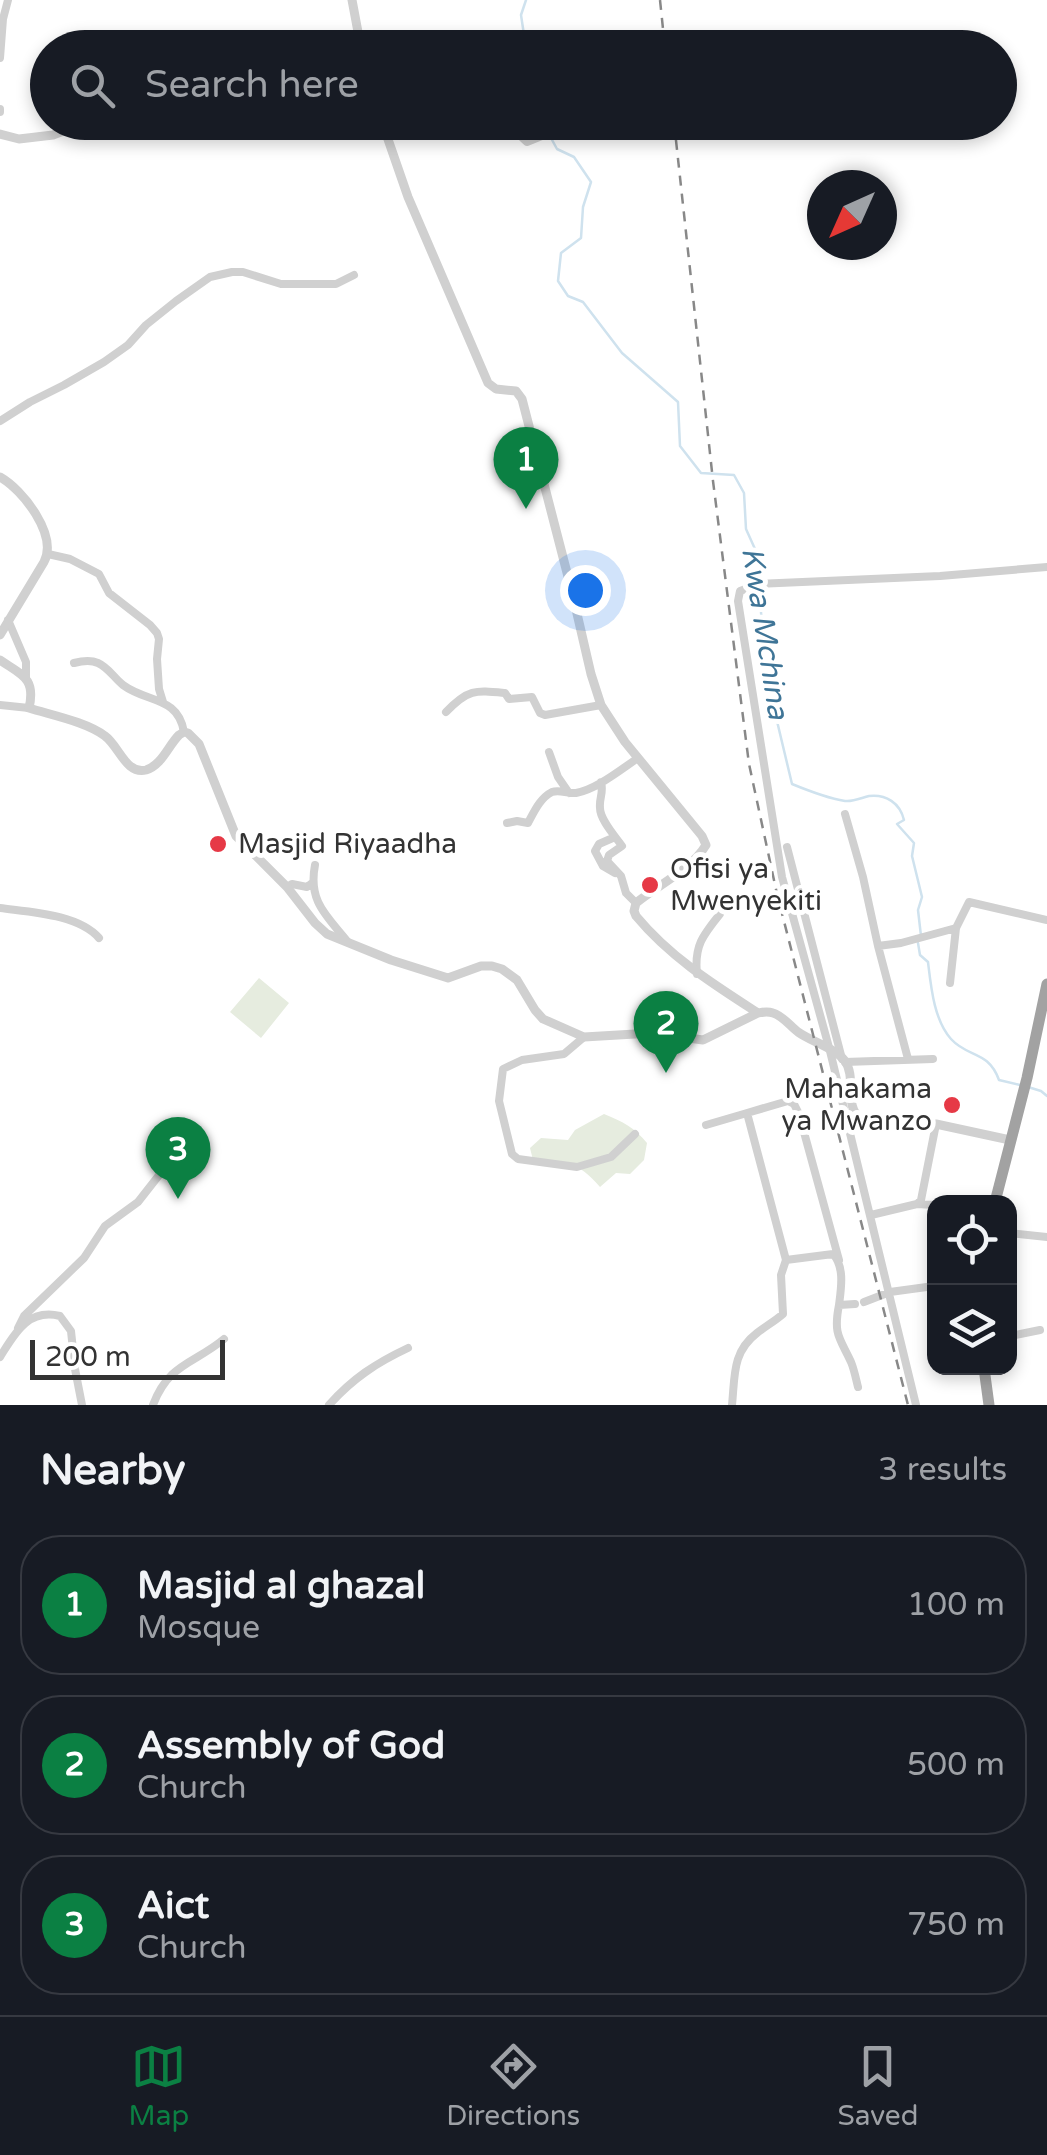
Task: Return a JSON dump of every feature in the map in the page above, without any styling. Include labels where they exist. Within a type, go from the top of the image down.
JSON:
[{"type":"highway","points":[[997,1195],[1047,984]]},
{"type":"highway","points":[[985,1375],[988,1405]]},
{"type":"street","points":[[0,58],[8,0]]},
{"type":"street","points":[[352,0],[358,30]]},
{"type":"street","points":[[0,134],[30,138]]},
{"type":"street","points":[[388,140],[408,197],[488,382],[496,390],[516,391],[522,400],[601,704],[706,845],[683,869],[636,904],[634,911],[664,947],[697,974],[758,1013]]},
{"type":"street","points":[[0,421],[128,346],[146,325],[210,277],[243,272],[281,284],[336,284],[354,275]]},
{"type":"street","points":[[0,477],[15,488],[41,523],[48,542],[48,554],[0,635]]},
{"type":"street","points":[[48,554],[70,559],[98,574],[109,593],[154,629],[159,639],[158,689],[163,702]]},
{"type":"street","points":[[916,1405],[830,1051],[782,877],[738,601],[740,591],[759,584],[1047,567]]},
{"type":"street","points":[[8,620],[26,662],[26,677]]},
{"type":"street","points":[[0,660],[26,677],[32,695],[29,708]]},
{"type":"street","points":[[74,662],[96,662],[141,696],[163,702],[176,711],[184,732]]},
{"type":"street","points":[[446,712],[462,697],[480,690],[505,693],[509,699],[532,697],[545,715],[601,704]]},
{"type":"street","points":[[0,705],[29,708],[100,732],[136,770],[155,765],[184,732]]},
{"type":"street","points":[[184,732],[199,744],[236,836],[287,887],[321,930],[350,944],[448,978],[481,966],[502,969],[520,984],[543,1019],[584,1037],[652,1033],[699,1040],[758,1013],[772,1012],[844,1060],[933,1059]]},
{"type":"street","points":[[549,752],[569,793]]},
{"type":"street","points":[[507,823],[528,823],[548,794],[578,792],[638,758]]},
{"type":"street","points":[[601,782],[604,790],[600,809],[622,846],[607,859],[636,904]]},
{"type":"street","points":[[845,814],[908,1060]]},
{"type":"street","points":[[616,837],[599,844],[595,851],[603,866],[622,879]]},
{"type":"street","points":[[788,848],[848,1067],[852,1108],[857,1117],[936,1124],[1010,1140]]},
{"type":"street","points":[[315,865],[314,894],[350,944]]},
{"type":"street","points":[[287,887],[307,887],[312,883]]},
{"type":"street","points":[[950,983],[956,928],[969,902],[1047,920]]},
{"type":"street","points":[[0,908],[53,915],[93,931],[99,938]]},
{"type":"street","points":[[697,974],[695,956],[700,942],[720,914]]},
{"type":"street","points":[[878,946],[956,928]]},
{"type":"street","points":[[584,1037],[564,1054],[522,1060],[502,1070],[499,1101],[512,1154],[518,1159],[577,1167],[611,1157],[636,1134]]},
{"type":"street","points":[[706,1125],[788,1101],[794,1104],[841,1268],[836,1328],[858,1387]]},
{"type":"street","points":[[732,1405],[740,1350],[783,1314],[780,1275],[786,1260],[748,1113]]},
{"type":"street","points":[[917,1204],[922,1197],[936,1124]]},
{"type":"street","points":[[0,1358],[24,1316],[84,1258],[105,1226],[138,1202],[196,1128]]},
{"type":"street","points":[[871,1215],[927,1205]]},
{"type":"street","points":[[1017,1234],[1047,1236]]},
{"type":"street","points":[[786,1260],[834,1254],[839,1260]]},
{"type":"street","points":[[839,1306],[927,1287]]},
{"type":"street","points":[[48,1295],[71,1330],[82,1405]]},
{"type":"street","points":[[18,1328],[49,1314],[60,1316]]},
{"type":"street","points":[[1017,1335],[1040,1330]]},
{"type":"street","points":[[154,1405],[170,1374],[224,1339]]},
{"type":"street","points":[[328,1405],[358,1376],[408,1348]]},
{"type":"shaded area","points":[[259,978],[289,1003],[261,1038],[230,1012]]},
{"type":"shaded area","points":[[604,1114],[628,1125],[647,1143],[644,1160],[630,1174],[616,1173],[600,1187],[570,1164],[533,1160],[530,1148],[541,1138],[568,1140],[575,1130]]},
{"type":"waterway","name":"Kwa Mchina","points":[[523,30],[521,15],[526,0]]},
{"type":"waterway","name":"Kwa Mchina","points":[[552,140],[557,149],[574,157],[591,182],[583,207],[581,238],[561,253],[558,281],[568,296],[583,302],[622,353],[678,402],[680,446],[701,473],[734,475],[744,493],[746,529],[755,549],[758,580]]},
{"type":"waterway","name":"Kwa Mchina","points":[[759,587],[766,675],[792,784],[838,800],[875,796],[896,804],[904,820],[897,824],[914,843],[912,856],[922,897],[918,910],[921,936]]},
{"type":"waterway","name":"Kwa Mchina","points":[[918,943],[920,955],[928,962],[934,1003],[945,1031],[957,1045],[989,1064],[999,1080],[1020,1085]]},
{"type":"waterway","name":"Kwa Mchina","points":[[1028,1087],[1047,1096]]},
{"type":"railway","points":[[660,0],[663,30]]},
{"type":"railway","points":[[676,140],[749,764],[777,894],[908,1405]]},
{"type":"place","name":"Masjid al ghazal","points":[[526,509]]},
{"type":"place","name":"Masjid Riyaadha","points":[[218,844]]},
{"type":"place","name":"Ofisi ya Mwenyekiti","points":[[650,885]]},
{"type":"place","name":"Assembly of God","points":[[666,1073]]},
{"type":"place","name":"Mahakama ya Mwanzo","points":[[952,1105]]},
{"type":"place","name":"Aict","points":[[178,1199]]}]
